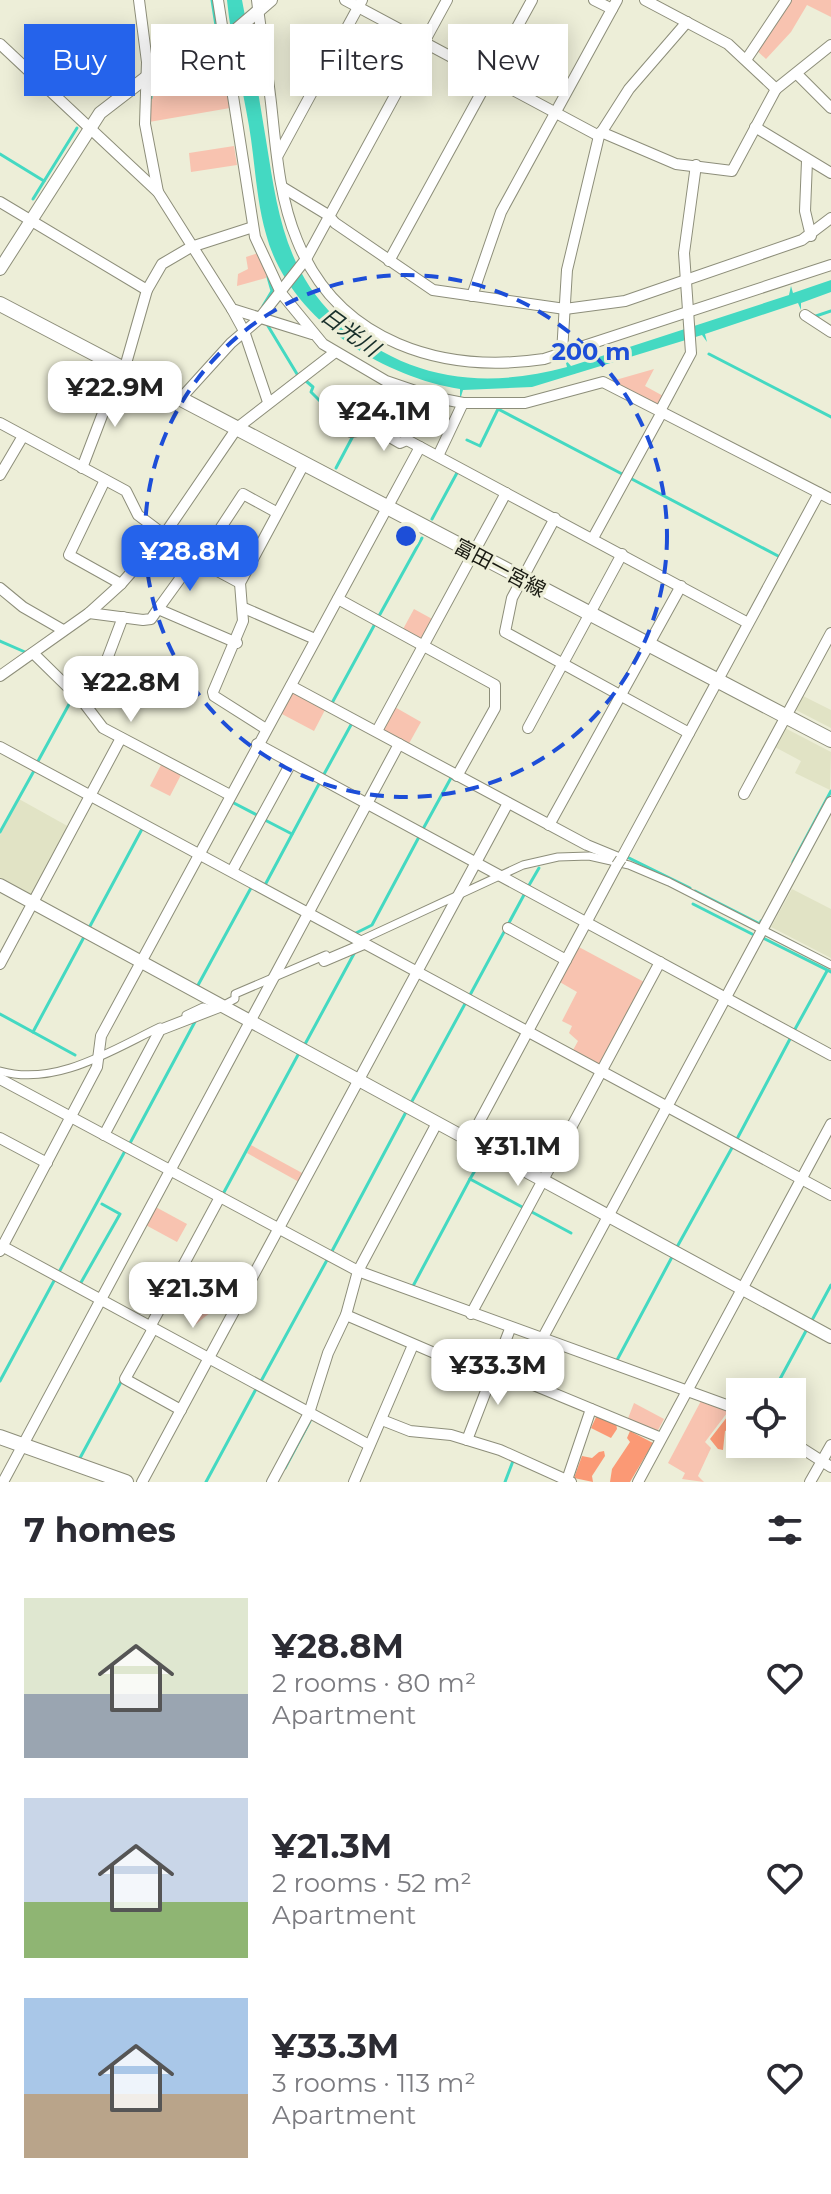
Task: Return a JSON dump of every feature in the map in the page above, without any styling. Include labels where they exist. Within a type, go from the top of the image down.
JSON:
[{"type":"main road","name":"富田一宮線","points":[[0,304],[831,740]]},
{"type":"main road","points":[[0,1437],[126,1482]]},
{"type":"street","points":[[139,0],[148,76],[145,124],[158,192]]},
{"type":"street","points":[[218,0],[221,24]]},
{"type":"street","points":[[240,24],[258,6],[271,0]]},
{"type":"street","points":[[345,0],[360,3],[393,24]]},
{"type":"street","points":[[432,27],[447,0]]},
{"type":"street","points":[[519,24],[532,0]]},
{"type":"street","points":[[472,296],[501,212],[614,5],[594,0]]},
{"type":"street","points":[[645,0],[728,44],[776,89]]},
{"type":"street","points":[[746,60],[786,0]]},
{"type":"street","points":[[278,155],[360,3]]},
{"type":"street","points":[[258,6],[282,187],[289,218],[305,260],[340,305],[405,348],[442,359],[478,364],[520,363],[562,353],[831,265]]},
{"type":"street","points":[[562,353],[567,270],[600,134],[629,89],[687,22]]},
{"type":"street","points":[[0,44],[158,192],[244,331],[268,402]]},
{"type":"street","points":[[520,96],[553,114],[676,164],[688,168],[696,165],[735,170],[776,89],[798,75],[831,45]]},
{"type":"street","points":[[0,269],[88,127],[113,100],[151,75]]},
{"type":"street","points":[[798,75],[831,108]]},
{"type":"street","points":[[232,96],[253,227],[282,291],[314,334],[334,353],[410,391],[463,403],[525,403],[603,382],[831,499]]},
{"type":"street","points":[[182,397],[258,320],[305,260],[395,96]]},
{"type":"street","points":[[389,261],[480,96]]},
{"type":"street","points":[[755,127],[831,173]]},
{"type":"street","points":[[807,161],[805,211],[811,236]]},
{"type":"street","points":[[593,538],[691,353],[684,253],[696,165]]},
{"type":"street","points":[[282,187],[433,290],[565,309],[625,301],[811,236],[831,218]]},
{"type":"street","points":[[0,202],[147,290]]},
{"type":"street","points":[[82,468],[111,392],[125,367],[147,290],[162,264],[191,247],[253,227]]},
{"type":"street","points":[[232,309],[258,320],[314,334]]},
{"type":"street","points":[[805,315],[831,332]]},
{"type":"street","points":[[0,676],[89,613],[121,584],[164,535],[237,428],[334,353]]},
{"type":"street","points":[[438,456],[463,403]]},
{"type":"street","points":[[0,423],[130,494],[138,515],[197,560],[240,583]]},
{"type":"street","points":[[351,432],[374,428],[400,443],[407,440],[748,623]]},
{"type":"street","points":[[0,475],[23,436]]},
{"type":"street","points":[[369,1445],[1,1247],[97,1067],[101,1036],[420,447]]},
{"type":"street","points":[[266,729],[214,696],[237,643],[244,608],[240,583],[304,464]]},
{"type":"street","points":[[105,480],[69,555],[121,584]]},
{"type":"street","points":[[377,731],[506,493]]},
{"type":"street","points":[[469,1141],[819,493]]},
{"type":"street","points":[[89,613],[151,619],[243,494],[276,512]]},
{"type":"street","points":[[555,518],[512,598],[505,632],[689,733]]},
{"type":"street","points":[[528,728],[622,554]]},
{"type":"street","points":[[549,825],[681,586]]},
{"type":"street","points":[[0,588],[23,607],[63,630]]},
{"type":"street","points":[[338,599],[495,685],[495,708],[457,776]]},
{"type":"street","points":[[244,608],[315,639]]},
{"type":"street","points":[[158,609],[237,643]]},
{"type":"street","points":[[77,697],[106,662],[123,617]]},
{"type":"street","points":[[744,794],[831,633]]},
{"type":"street","points":[[33,653],[103,728],[230,795]]},
{"type":"street","points":[[291,686],[619,862]]},
{"type":"street","points":[[0,964],[121,738]]},
{"type":"street","points":[[257,744],[831,1055]]},
{"type":"street","points":[[3,1482],[399,744]]},
{"type":"street","points":[[0,747],[831,1195]]},
{"type":"street","points":[[232,871],[291,763]]},
{"type":"street","points":[[541,1341],[831,802]]},
{"type":"street","points":[[142,1482],[508,803]]},
{"type":"street","points":[[324,961],[500,875],[540,860],[589,856],[606,858],[669,882],[831,965]]},
{"type":"street","points":[[0,885],[831,1337]]},
{"type":"street","points":[[508,928],[566,960]]},
{"type":"street","points":[[104,1135],[160,1030],[235,999],[235,994],[362,942]]},
{"type":"street","points":[[471,1314],[660,962]]},
{"type":"street","points":[[0,1071],[40,1076],[98,1055],[203,1007],[217,1005]]},
{"type":"street","points":[[0,1079],[358,1271],[541,1341],[726,1405]]},
{"type":"street","points":[[272,1482],[309,1413],[328,1353],[346,1315],[358,1271],[437,1123]]},
{"type":"street","points":[[638,1482],[659,1437],[831,1124]]},
{"type":"street","points":[[0,1138],[47,1163]]},
{"type":"street","points":[[181,1410],[125,1379],[220,1197]]},
{"type":"street","points":[[346,1315],[413,1345],[495,1369],[659,1437]]},
{"type":"street","points":[[467,1440],[510,1329]]},
{"type":"street","points":[[354,1482],[413,1345]]},
{"type":"street","points":[[382,1420],[410,1431],[467,1440],[500,1450],[569,1481],[591,1409]]},
{"type":"street","points":[[810,1482],[827,1465],[831,1445]]},
{"type":"street","points":[[806,1451],[827,1465]]},
{"type":"shaded area","points":[[787,0],[831,0],[831,17],[807,5],[791,32],[766,59],[755,49]]},
{"type":"shaded area","points":[[152,96],[228,96],[230,108],[149,122]]},
{"type":"shaded area","points":[[234,146],[237,165],[191,172],[189,153]]},
{"type":"shaded area","points":[[258,253],[268,275],[237,286],[238,274],[248,269],[246,257]]},
{"type":"shaded area","points":[[654,369],[645,386],[665,397],[660,405],[612,381]]},
{"type":"shaded area","points":[[414,609],[434,620],[424,639],[402,631]]},
{"type":"shaded area","points":[[292,690],[326,708],[314,731],[280,713]]},
{"type":"shaded area","points":[[801,695],[831,710],[831,728],[796,710]]},
{"type":"shaded area","points":[[393,706],[421,722],[407,747],[379,731]]},
{"type":"shaded area","points":[[783,727],[831,752],[830,790],[795,773],[801,761],[773,746]]},
{"type":"shaded area","points":[[162,763],[182,773],[170,796],[150,786]]},
{"type":"shaded area","points":[[19,799],[71,828],[31,897],[0,880],[0,835]]},
{"type":"shaded area","points":[[792,889],[831,909],[831,958],[771,927]]},
{"type":"shaded area","points":[[577,946],[646,983],[600,1067],[572,1052],[578,1041],[569,1033],[572,1026],[562,1021],[577,992],[558,981]]},
{"type":"shaded area","points":[[251,1145],[304,1174],[299,1182],[247,1153]]},
{"type":"shaded area","points":[[152,1205],[187,1224],[177,1242],[142,1223]]},
{"type":"shaded area","points":[[202,1300],[216,1308],[196,1324],[184,1312]]},
{"type":"shaded area","points":[[702,1399],[726,1408],[726,1414],[705,1442],[711,1448],[698,1476],[704,1482],[682,1479],[685,1473],[668,1463]]},
{"type":"shaded area","points":[[634,1403],[664,1419],[657,1432],[627,1421]]},
{"type":"shaded area","points":[[597,1415],[616,1423],[617,1429],[611,1438],[591,1428]]},
{"type":"shaded area","points":[[726,1418],[723,1450],[718,1449],[710,1439]]},
{"type":"shaded area","points":[[630,1431],[653,1443],[630,1482],[610,1482],[612,1469],[630,1442],[627,1438]]},
{"type":"shaded area","points":[[604,1451],[605,1456],[592,1476],[593,1482],[574,1478],[582,1456],[592,1458]]},
{"type":"water","points":[[227,0],[242,0],[246,24],[231,24]]},
{"type":"water","name":"日光川","points":[[243,96],[258,96],[279,213],[294,258],[319,299],[336,318],[342,313],[338,320],[364,340],[391,356],[446,375],[505,378],[536,374],[567,367],[565,359],[571,366],[789,295],[791,286],[793,293],[831,280],[831,292],[801,303],[801,310],[798,303],[705,334],[707,342],[702,335],[532,387],[463,390],[460,400],[460,389],[399,371],[341,338],[294,291],[277,264],[266,234]]},
{"type":"waterway","points":[[212,0],[216,24]]},
{"type":"waterway","points":[[33,199],[77,128]]},
{"type":"waterway","points":[[0,154],[44,181]]},
{"type":"waterway","points":[[263,306],[272,291],[268,277]]},
{"type":"waterway","points":[[816,316],[831,311]]},
{"type":"waterway","points":[[268,326],[297,374]]},
{"type":"waterway","points":[[709,354],[831,417]]},
{"type":"waterway","points":[[306,381],[313,387],[311,392],[349,430]]},
{"type":"waterway","points":[[467,440],[480,446],[498,409],[624,475]]},
{"type":"waterway","points":[[336,468],[353,436]]},
{"type":"waterway","points":[[432,519],[458,471]]},
{"type":"waterway","points":[[628,477],[780,557]]},
{"type":"waterway","points":[[379,616],[422,538]]},
{"type":"waterway","points":[[332,703],[376,622]]},
{"type":"waterway","points":[[0,641],[25,652]]},
{"type":"waterway","points":[[37,763],[73,697]]},
{"type":"waterway","points":[[323,776],[352,723]]},
{"type":"waterway","points":[[0,832],[35,769]]},
{"type":"waterway","points":[[423,829],[452,776]]},
{"type":"waterway","points":[[265,885],[320,782]]},
{"type":"waterway","points":[[793,862],[831,791]]},
{"type":"waterway","points":[[230,801],[259,816]]},
{"type":"waterway","points":[[263,819],[292,834]]},
{"type":"waterway","points":[[89,928],[142,829]]},
{"type":"waterway","points":[[356,933],[372,925],[420,835]]},
{"type":"waterway","points":[[627,857],[690,888]]},
{"type":"waterway","points":[[528,887],[539,868]]},
{"type":"waterway","points":[[197,987],[252,886]]},
{"type":"waterway","points":[[695,891],[760,924],[761,921]]},
{"type":"waterway","points":[[470,995],[525,893]]},
{"type":"waterway","points":[[693,904],[752,934]]},
{"type":"waterway","points":[[33,1032],[84,937]]},
{"type":"waterway","points":[[763,938],[831,972]]},
{"type":"waterway","points":[[304,1046],[356,950]]},
{"type":"waterway","points":[[794,1031],[827,971]]},
{"type":"waterway","points":[[411,1103],[466,1002]]},
{"type":"waterway","points":[[0,1014],[75,1055]]},
{"type":"waterway","points":[[129,1145],[197,1018]]},
{"type":"waterway","points":[[737,1139],[791,1037]]},
{"type":"waterway","points":[[223,1194],[299,1053]]},
{"type":"waterway","points":[[331,1253],[406,1112]]},
{"type":"waterway","points":[[677,1247],[733,1146]]},
{"type":"waterway","points":[[58,1274],[125,1151]]},
{"type":"waterway","points":[[470,1179],[484,1155]]},
{"type":"waterway","points":[[412,1288],[470,1179],[524,1208]]},
{"type":"waterway","points":[[79,1286],[120,1214],[102,1204]]},
{"type":"waterway","points":[[530,1211],[571,1233]]},
{"type":"waterway","points":[[616,1362],[672,1257]]},
{"type":"waterway","points":[[260,1383],[327,1260]]},
{"type":"waterway","points":[[0,1381],[55,1279]]},
{"type":"waterway","points":[[811,1322],[831,1285]]},
{"type":"waterway","points":[[781,1378],[807,1329]]},
{"type":"waterway","points":[[80,1458],[121,1382]]},
{"type":"waterway","points":[[206,1482],[256,1389]]},
{"type":"waterway","points":[[285,1468],[310,1421]]},
{"type":"waterway","points":[[505,1482],[513,1461]]}]
